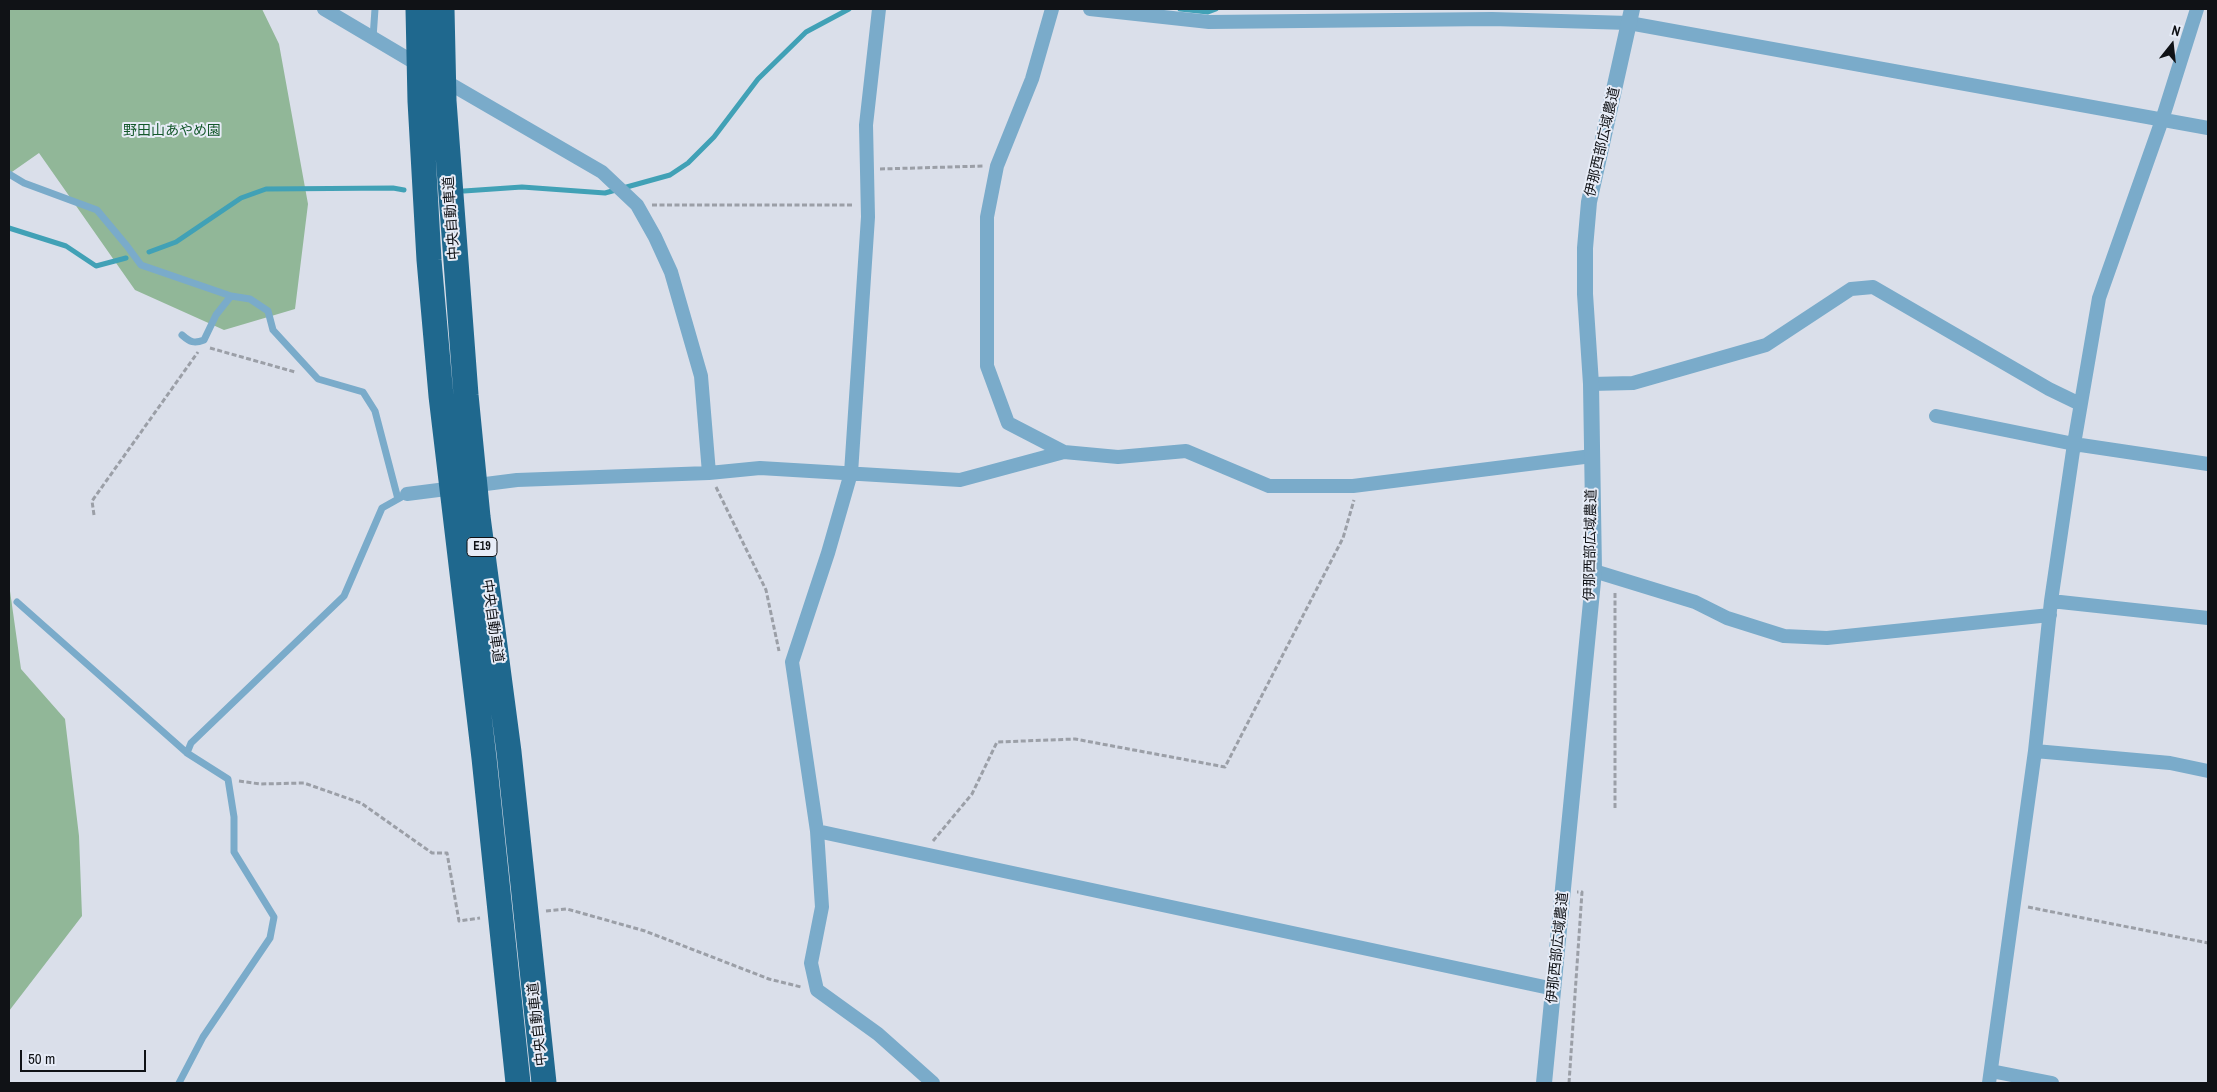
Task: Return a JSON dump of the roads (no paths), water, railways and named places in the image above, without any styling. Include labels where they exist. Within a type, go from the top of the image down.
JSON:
[{"type":"highway","name":"中央自動車道","points":[[418,9],[420,111],[441,396],[484,758],[518,1083]]},
{"type":"highway","name":"中央自動車道","points":[[442,9],[444,101],[467,405],[478,517],[509,752],[544,1083]]},
{"type":"street","points":[[324,9],[602,172],[637,205],[656,237],[671,272],[701,376],[709,473]]},
{"type":"street","points":[[879,9],[866,125],[867,205],[858,388],[851,473],[828,553],[792,662],[792,668],[817,831],[822,907],[811,963],[817,990],[878,1034],[933,1083]]},
{"type":"street","points":[[1052,9],[1032,79],[997,166],[987,217],[987,366],[1008,423],[1064,452]]},
{"type":"street","points":[[1090,9],[1209,22],[1502,20],[1630,16],[2208,128]]},
{"type":"street","points":[[2052,1083],[1990,1077],[2035,751],[2051,608],[2080,404],[2100,298],[2162,120],[2197,9]]},
{"type":"street","name":"伊那西部広域農道","points":[[1544,1083],[1594,571],[1591,384],[1585,294],[1585,248],[1589,202],[1630,16]]},
{"type":"street","points":[[1591,384],[1634,383],[1766,345],[1851,289],[1873,287],[2048,389],[2080,404]]},
{"type":"street","points":[[1936,416],[2074,444],[2208,464]]},
{"type":"street","points":[[403,496],[517,480],[709,473],[760,468],[960,480],[1064,452],[1118,457],[1186,451],[1269,486],[1358,485],[1592,456]]},
{"type":"street","points":[[1594,571],[1695,602],[1727,618],[1784,636],[1827,638],[2051,608],[2208,618]]},
{"type":"street","points":[[2035,751],[2170,763],[2208,771]]},
{"type":"street","points":[[817,831],[1554,989]]},
{"type":"lane","points":[[373,38],[375,9]]},
{"type":"lane","points":[[9,174],[24,183],[97,210],[128,246],[141,265],[231,296],[250,299],[268,311],[273,330],[318,379],[363,392],[376,411],[403,496],[382,508],[344,596],[191,743],[187,753]]},
{"type":"lane","points":[[182,335],[189,341],[196,343],[204,340],[219,311],[231,296]]},
{"type":"lane","points":[[17,602],[187,753],[228,779],[234,816],[234,852],[274,917],[270,938],[203,1037],[179,1083]]},
{"type":"waterway","points":[[464,191],[522,187],[605,193],[670,175],[688,163],[714,137],[758,79],[806,32],[849,9]]},
{"type":"waterway","points":[[1180,9],[1208,12],[1216,9]]},
{"type":"waterway","points":[[149,252],[176,242],[241,198],[266,189],[393,188],[404,190]]},
{"type":"waterway","points":[[9,228],[66,246],[96,266],[126,258]]},
{"type":"park label","name":"野田山あやめ園","points":[[172,131]]}]
